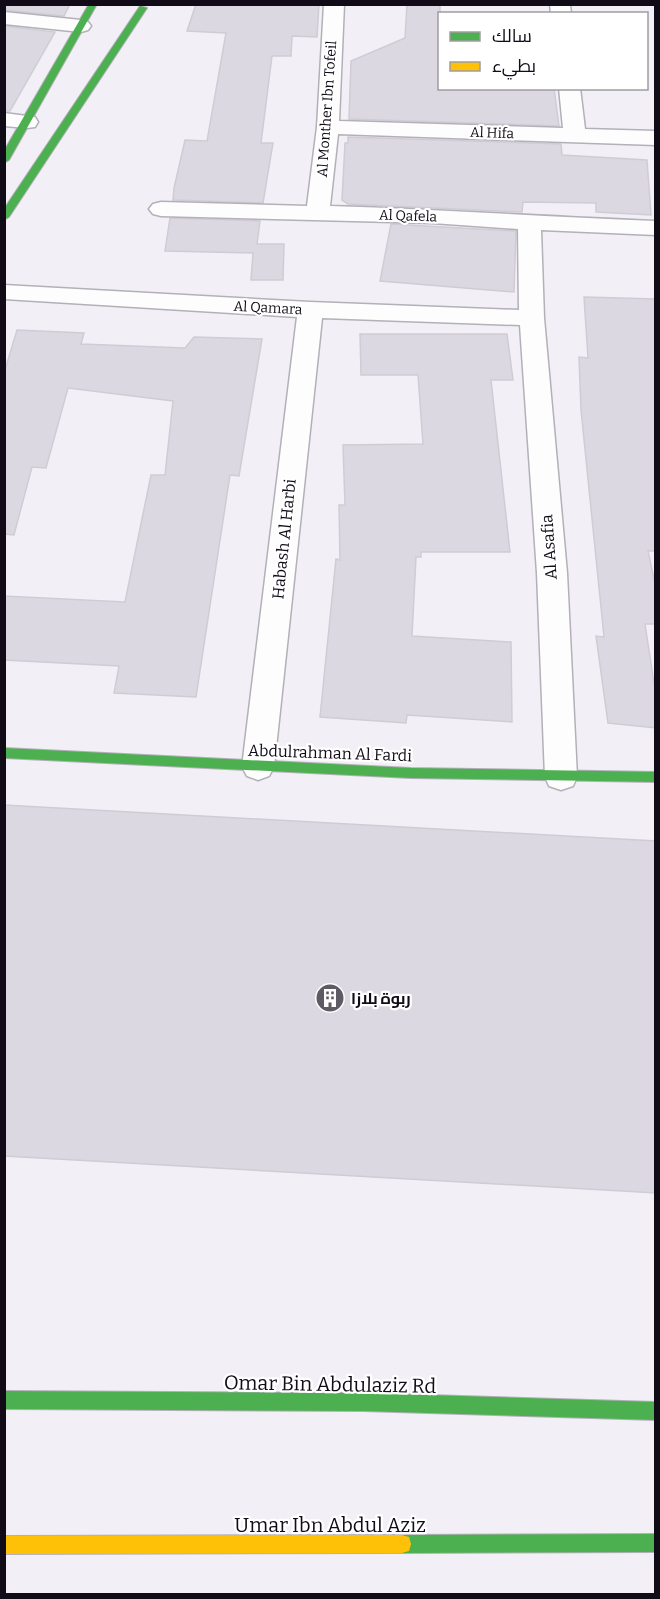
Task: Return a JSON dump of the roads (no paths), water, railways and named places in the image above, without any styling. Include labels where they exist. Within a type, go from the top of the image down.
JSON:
[{"type":"street","name":"Al Monther Ibn Tofeil","points":[[318,213],[328,127],[334,4]]},
{"type":"street","points":[[92,5],[96,19],[102,21]]},
{"type":"street","points":[[4,160],[92,5]]},
{"type":"street","points":[[117,24],[144,6]]},
{"type":"street","points":[[4,217],[144,6]]},
{"type":"street","points":[[4,18],[81,26]]},
{"type":"street","points":[[570,90],[575,136]]},
{"type":"street","points":[[4,119],[27,122]]},
{"type":"street","name":"Al Hifa","points":[[328,127],[656,138]]},
{"type":"street","name":"Al Qafela","points":[[161,209],[432,216],[656,228]]},
{"type":"street","name":"Al Asafia","points":[[529,222],[531,318],[552,573],[561,777]]},
{"type":"street","name":"Al Qamara","points":[[4,292],[310,310],[531,318]]},
{"type":"street","name":"Habash Al Harbi","points":[[258,767],[310,310]]},
{"type":"street","name":"Abdulrahman Al Fardi","points":[[4,753],[258,767],[561,777],[656,777]]},
{"type":"street","name":"Omar Bin Abdulaziz Rd","points":[[4,1400],[363,1402],[656,1411]]},
{"type":"street","name":"Umar Ibn Abdul Aziz","points":[[4,1545],[656,1543]]},
{"type":"place","name":"ربوة بلازا","points":[[330,998]]}]
